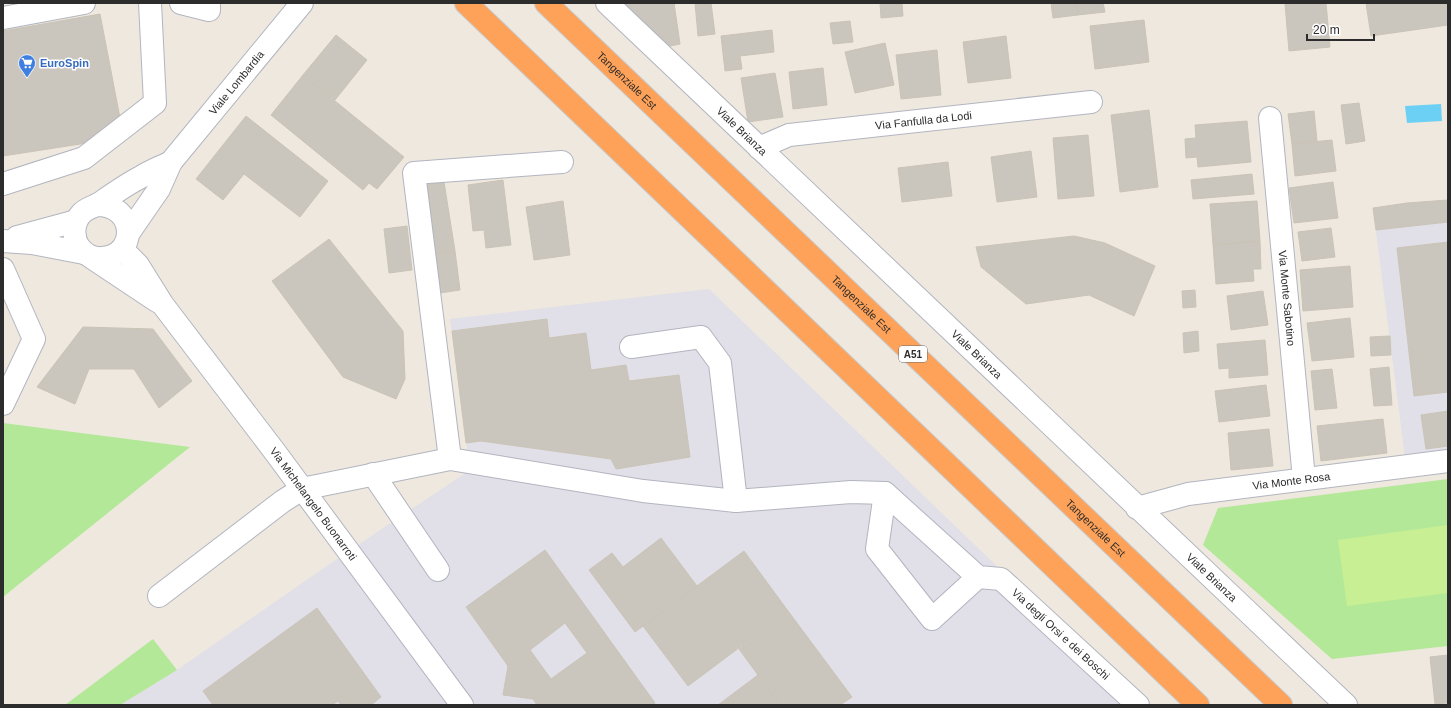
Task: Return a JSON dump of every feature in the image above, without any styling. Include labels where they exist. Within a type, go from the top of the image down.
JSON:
[{"type":"highway","points":[[466,3],[1198,705]]},
{"type":"highway","name":"Tangenziale Est","points":[[546,3],[1281,705]]},
{"type":"street","points":[[3,18],[84,3]]},
{"type":"street","points":[[3,184],[84,158],[155,103],[150,3]]},
{"type":"street","points":[[181,3],[209,7]]},
{"type":"street","name":"Viale Lombardia","points":[[4,241],[32,243],[100,258],[108,258],[116,254],[159,189],[171,162],[302,3]]},
{"type":"street","name":"Viale Brianza","points":[[607,3],[1346,705]]},
{"type":"street","name":"Via Fanfulla da Lodi","points":[[759,148],[789,135],[1091,102]]},
{"type":"street","name":"Via Monte Sabotino","points":[[1270,118],[1304,479]]},
{"type":"street","name":"Viale Lombardia","points":[[4,241],[76,222],[81,214],[88,208],[96,205],[140,177],[171,162]]},
{"type":"street","points":[[450,459],[414,173],[562,162]]},
{"type":"street","points":[[96,205],[105,205],[113,208],[125,219],[128,227],[125,242]]},
{"type":"street","points":[[76,222],[74,230],[75,239],[79,247],[88,255]]},
{"type":"street","name":"Via Michelangelo Buonarroti","points":[[125,242],[163,304],[302,488],[462,705]]},
{"type":"street","name":"Via Michelangelo Buonarroti","points":[[88,255],[163,304]]},
{"type":"street","points":[[3,269],[34,339],[3,404]]},
{"type":"street","points":[[631,347],[702,337],[720,363],[736,501]]},
{"type":"street","points":[[159,596],[302,488],[450,459],[643,491],[736,501],[851,492],[885,493],[978,577],[932,619],[877,549],[885,493]]},
{"type":"street","name":"Via Monte Rosa","points":[[1137,508],[1188,494],[1448,460]]},
{"type":"street","points":[[373,474],[438,570]]},
{"type":"street","name":"Via degli Orsi e dei Boschi","points":[[978,577],[1001,579],[1138,705]]},
{"type":"shaded area","points":[[1448,200],[1448,451],[1405,457],[1373,208]]},
{"type":"shaded area","points":[[709,289],[1141,705],[120,705],[177,670],[328,565],[470,470],[450,319]]},
{"type":"green space","points":[[3,423],[190,447],[3,597]]},
{"type":"green space","points":[[1448,479],[1448,646],[1332,659],[1203,545],[1218,508]]},
{"type":"green space","points":[[1448,525],[1448,593],[1347,606],[1338,540]]},
{"type":"green space","points":[[153,639],[177,670],[120,705],[65,705]]},
{"type":"water","points":[[1441,104],[1442,121],[1407,123],[1405,106]]},
{"type":"building","points":[[621,3],[674,3],[680,44],[666,47]]},
{"type":"building","points":[[695,3],[711,3],[715,34],[698,36]]},
{"type":"building","points":[[880,3],[902,3],[903,16],[881,18]]},
{"type":"building","points":[[1051,3],[1076,3],[1078,15],[1053,18]]},
{"type":"building","points":[[1076,3],[1103,3],[1105,12],[1078,15]]},
{"type":"building","points":[[1326,3],[1330,47],[1289,51],[1285,4]]},
{"type":"building","points":[[1366,3],[1448,3],[1448,25],[1371,36]]},
{"type":"building","points":[[100,14],[120,118],[87,143],[3,156],[3,31]]},
{"type":"building","points":[[1144,20],[1149,62],[1095,69],[1090,26]]},
{"type":"building","points":[[850,21],[853,42],[833,44],[830,23]]},
{"type":"building","points":[[772,30],[774,52],[740,56],[742,69],[725,71],[721,36]]},
{"type":"building","points":[[336,35],[367,60],[335,100],[303,75]]},
{"type":"building","points":[[1006,36],[1011,78],[968,83],[963,42]]},
{"type":"building","points":[[885,43],[894,85],[855,93],[845,52]]},
{"type":"building","points":[[937,50],[941,95],[901,99],[896,55]]},
{"type":"building","points":[[823,68],[827,105],[793,109],[789,72]]},
{"type":"building","points":[[775,73],[783,117],[748,122],[741,78]]},
{"type":"building","points":[[303,75],[404,157],[377,189],[369,183],[363,190],[271,115]]},
{"type":"building","points":[[1359,103],[1365,141],[1346,144],[1341,105]]},
{"type":"building","points":[[1149,110],[1158,187],[1120,192],[1111,115]]},
{"type":"building","points":[[1314,111],[1317,141],[1292,144],[1288,114]]},
{"type":"building","points":[[246,116],[328,181],[300,217],[244,174],[223,200],[196,179]]},
{"type":"building","points":[[1247,121],[1251,162],[1198,167],[1197,157],[1186,158],[1185,139],[1196,138],[1195,125]]},
{"type":"building","points":[[1088,135],[1094,196],[1058,199],[1053,138]]},
{"type":"building","points":[[1332,140],[1336,171],[1295,176],[1292,144]]},
{"type":"building","points":[[1031,151],[1037,197],[997,202],[991,157]]},
{"type":"building","points":[[948,162],[952,196],[902,202],[898,168]]},
{"type":"building","points":[[1252,174],[1254,194],[1193,199],[1191,180]]},
{"type":"building","points":[[503,180],[511,245],[486,248],[484,230],[473,231],[468,185]]},
{"type":"building","points":[[444,182],[455,251],[434,254],[424,185]]},
{"type":"building","points":[[1333,182],[1338,218],[1294,223],[1289,188]]},
{"type":"building","points":[[1448,200],[1448,222],[1376,230],[1373,208],[1407,203]]},
{"type":"building","points":[[563,201],[570,255],[534,260],[526,207]]},
{"type":"building","points":[[1257,201],[1260,241],[1213,245],[1210,204]]},
{"type":"building","points":[[407,226],[412,270],[389,273],[384,229]]},
{"type":"building","points":[[1331,228],[1335,257],[1302,261],[1298,232]]},
{"type":"building","points":[[1074,236],[1105,243],[1155,266],[1134,316],[1089,295],[1026,304],[981,267],[976,247]]},
{"type":"building","points":[[329,239],[403,331],[405,379],[396,399],[343,377],[272,281]]},
{"type":"building","points":[[1260,241],[1261,269],[1253,269],[1254,281],[1216,284],[1213,245]]},
{"type":"building","points":[[1448,242],[1448,392],[1414,396],[1397,248]]},
{"type":"building","points":[[455,251],[460,290],[440,293],[434,254]]},
{"type":"building","points":[[1350,266],[1353,307],[1303,311],[1300,270]]},
{"type":"building","points":[[1195,290],[1196,307],[1183,308],[1182,291]]},
{"type":"building","points":[[1263,291],[1268,325],[1231,330],[1227,296]]},
{"type":"building","points":[[1350,318],[1354,357],[1312,361],[1307,323]]},
{"type":"building","points":[[547,319],[549,338],[586,333],[591,370],[626,365],[629,381],[679,375],[690,457],[616,469],[611,459],[481,441],[466,443],[452,331]]},
{"type":"building","points":[[83,327],[153,329],[192,381],[159,408],[134,369],[89,369],[75,404],[37,387]]},
{"type":"building","points":[[1198,331],[1199,351],[1184,353],[1183,333]]},
{"type":"building","points":[[1390,336],[1391,355],[1371,356],[1370,337]]},
{"type":"building","points":[[1265,340],[1268,375],[1229,378],[1229,368],[1219,369],[1217,344]]},
{"type":"building","points":[[1389,367],[1392,405],[1374,406],[1370,369]]},
{"type":"building","points":[[1332,369],[1337,408],[1315,410],[1311,371]]},
{"type":"building","points":[[1266,385],[1270,416],[1219,422],[1215,391]]},
{"type":"building","points":[[1448,411],[1448,446],[1426,449],[1421,415]]},
{"type":"building","points":[[1383,419],[1387,453],[1321,461],[1317,426]]},
{"type":"building","points":[[1269,429],[1273,466],[1231,470],[1228,433]]},
{"type":"building","points":[[661,538],[697,586],[635,632],[589,570],[612,553],[623,567]]},
{"type":"building","points":[[545,550],[655,703],[653,705],[537,705],[533,699],[503,695],[508,666],[466,607]],"holes":[[[565,623],[587,653],[551,679],[530,650]]]},
{"type":"building","points":[[744,551],[788,611],[688,686],[643,626]]},
{"type":"building","points":[[317,608],[381,697],[371,705],[341,705],[338,701],[332,705],[213,705],[203,691]]},
{"type":"building","points":[[788,611],[852,697],[840,705],[780,705],[739,649]]},
{"type":"building","points":[[1448,655],[1448,703],[1435,704],[1430,657]]},
{"type":"building","points":[[758,675],[780,705],[718,705]]},
{"type":"place","name":"EuroSpin","points":[[27,78]]}]
